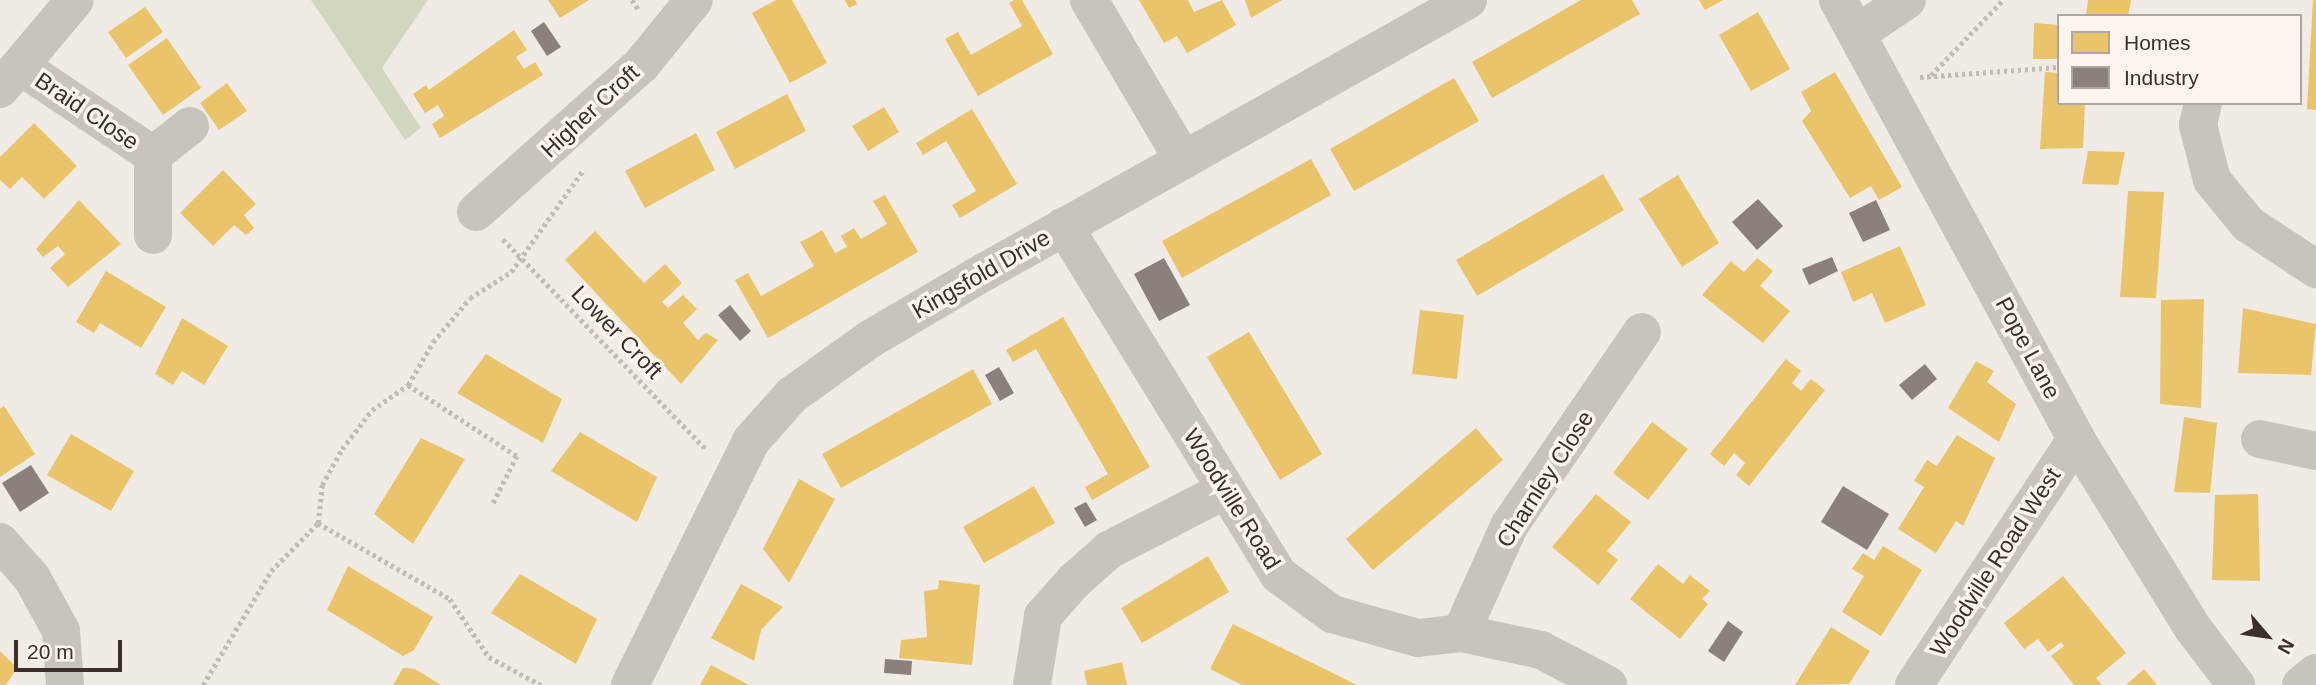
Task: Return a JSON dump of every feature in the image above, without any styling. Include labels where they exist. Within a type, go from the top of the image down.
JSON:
[{"type":"street","points":[[10,77],[75,0]]},
{"type":"street","name":"Higher Croft","points":[[476,212],[642,64],[694,0]]},
{"type":"street","points":[[1089,0],[1182,158]]},
{"type":"street","name":"Kingsfold Drive","points":[[630,685],[751,441],[792,395],[870,339],[1182,158],[1468,0]]},
{"type":"street","name":"Pope Lane","points":[[1838,0],[1886,82],[2076,439],[2192,627],[2236,685]]},
{"type":"street","points":[[1858,33],[1907,0]]},
{"type":"street","name":"Braid Close","points":[[10,77],[153,155]]},
{"type":"street","points":[[2203,105],[2198,125],[2212,180],[2248,224],[2316,269]]},
{"type":"street","name":"Braid Close","points":[[153,155],[190,126]]},
{"type":"street","name":"Braid Close","points":[[153,155],[153,235]]},
{"type":"street","name":"Woodville Road","points":[[1064,226],[1279,575],[1332,614],[1419,638],[1461,633],[1541,650],[1608,685]]},
{"type":"street","name":"Charnley Close","points":[[1461,633],[1509,526],[1642,332]]},
{"type":"street","name":"Woodville Road West","points":[[1914,685],[2076,439]]},
{"type":"street","points":[[2260,439],[2315,462]]},
{"type":"street","points":[[1032,685],[1043,616],[1074,581],[1109,550],[1225,490]]},
{"type":"street","points":[[0,542],[32,578],[61,631],[65,685]]},
{"type":"street","points":[[2301,685],[2316,673]]},
{"type":"path","points":[[1931,76],[2003,0]]},
{"type":"path","points":[[1886,82],[2057,67]]},
{"type":"path","points":[[203,685],[271,571],[318,523],[322,485],[342,449],[372,410],[408,385],[432,342],[463,307],[520,258],[590,160],[571,130]]},
{"type":"path","name":"Lower Croft","points":[[476,212],[733,478]]},
{"type":"path","points":[[408,385],[517,456],[493,504]]},
{"type":"path","points":[[318,523],[450,599],[489,657],[541,685]]},
{"type":"green space","points":[[311,0],[428,0],[382,68],[421,128],[405,140]]},
{"type":"building: Homes","points":[[548,0],[589,0],[560,18]]},
{"type":"building: Homes","points":[[776,0],[792,0],[827,63],[790,83],[752,13]]},
{"type":"building: Homes","points":[[845,0],[855,0],[857,4],[849,8]]},
{"type":"building: Homes","points":[[1022,0],[1053,54],[978,96],[945,39],[958,32],[971,55],[1022,26],[1009,3]]},
{"type":"building: Homes","points":[[1139,0],[1188,0],[1194,12],[1222,0],[1236,25],[1187,53],[1177,36],[1164,43]]},
{"type":"building: Homes","points":[[1245,0],[1282,0],[1251,18]]},
{"type":"building: Homes","points":[[1581,0],[1632,0],[1640,14],[1492,98],[1472,62]]},
{"type":"building: Homes","points":[[1699,0],[1723,0],[1705,10]]},
{"type":"building: Homes","points":[[2088,0],[2131,0],[2128,14],[2086,14]]},
{"type":"building: Homes","points":[[2313,0],[2316,0],[2316,110],[2307,109]]},
{"type":"building: Homes","points":[[145,7],[163,32],[126,58],[108,32]]},
{"type":"building: Homes","points":[[1758,12],[1790,69],[1751,91],[1719,35]]},
{"type":"building: Homes","points":[[2034,23],[2057,25],[2057,59],[2033,59]]},
{"type":"building: Homes","points":[[514,30],[527,50],[516,57],[524,69],[535,62],[543,75],[440,138],[432,124],[444,116],[438,105],[425,113],[413,94],[426,85],[429,90]]},
{"type":"building: Homes","points":[[167,38],[201,88],[163,115],[128,65]]},
{"type":"building: Homes","points":[[1835,72],[1902,187],[1879,200],[1871,186],[1850,198],[1802,121],[1811,111],[1801,92]]},
{"type":"building: Homes","points":[[2045,72],[2057,73],[2057,105],[2085,105],[2083,148],[2040,149]]},
{"type":"building: Homes","points":[[1454,78],[1479,121],[1354,191],[1330,149]]},
{"type":"building: Homes","points":[[227,83],[247,111],[219,130],[200,103]]},
{"type":"building: Homes","points":[[787,94],[806,131],[735,169],[716,132]]},
{"type":"building: Homes","points":[[884,107],[899,132],[868,151],[852,126]]},
{"type":"building: Homes","points":[[972,109],[1017,184],[960,218],[952,205],[976,191],[946,141],[923,155],[916,143]]},
{"type":"building: Homes","points":[[34,123],[77,166],[44,199],[22,177],[10,189],[0,180],[0,157]]},
{"type":"building: Homes","points":[[696,133],[715,170],[645,208],[625,171]]},
{"type":"building: Homes","points":[[2088,151],[2125,152],[2118,185],[2082,184]]},
{"type":"building: Homes","points":[[1311,159],[1331,195],[1182,278],[1162,241]]},
{"type":"building: Homes","points":[[223,170],[256,204],[244,215],[254,228],[246,235],[234,225],[213,246],[180,213]]},
{"type":"building: Homes","points":[[1603,174],[1624,210],[1477,296],[1456,260]]},
{"type":"building: Homes","points":[[1678,175],[1719,243],[1682,267],[1639,199]]},
{"type":"building: Homes","points":[[2128,191],[2164,192],[2156,298],[2120,297]]},
{"type":"building: Homes","points":[[885,195],[918,252],[768,338],[735,280],[748,273],[761,296],[786,282],[814,266],[800,242],[822,230],[835,253],[847,247],[841,236],[854,228],[861,239],[887,224],[873,201]]},
{"type":"building: Homes","points":[[79,200],[121,244],[68,287],[50,268],[65,254],[58,246],[43,257],[36,249]]},
{"type":"building: Homes","points":[[595,231],[644,283],[665,264],[682,283],[662,302],[668,308],[683,295],[697,309],[683,323],[698,340],[706,333],[718,340],[681,384],[565,260]]},
{"type":"building: Homes","points":[[1900,246],[1926,305],[1885,323],[1872,293],[1853,302],[1841,272]]},
{"type":"building: Homes","points":[[1757,258],[1773,271],[1760,286],[1790,311],[1763,343],[1702,295],[1731,261],[1744,272]]},
{"type":"building: Homes","points":[[106,271],[166,307],[141,348],[100,323],[94,333],[76,322]]},
{"type":"building: Homes","points":[[2204,299],[2201,408],[2160,404],[2161,300]]},
{"type":"building: Homes","points":[[2243,308],[2316,324],[2311,375],[2238,373]]},
{"type":"building: Homes","points":[[1420,310],[1464,315],[1457,379],[1412,374]]},
{"type":"building: Homes","points":[[1063,317],[1150,467],[1092,500],[1085,487],[1108,474],[1036,349],[1013,362],[1006,350]]},
{"type":"building: Homes","points":[[182,318],[228,346],[204,385],[182,371],[173,385],[155,374]]},
{"type":"building: Homes","points":[[1249,332],[1322,454],[1280,480],[1207,357]]},
{"type":"building: Homes","points":[[486,354],[562,399],[543,443],[457,393]]},
{"type":"building: Homes","points":[[1786,359],[1801,371],[1792,383],[1801,391],[1811,379],[1825,390],[1749,486],[1736,475],[1745,463],[1734,453],[1724,466],[1710,454]]},
{"type":"building: Homes","points":[[1976,361],[1994,371],[1987,382],[2016,404],[1999,442],[1948,408]]},
{"type":"building: Homes","points":[[973,369],[992,404],[841,488],[822,454]]},
{"type":"building: Homes","points":[[4,406],[35,454],[0,477],[0,409]]},
{"type":"building: Homes","points":[[2184,417],[2217,423],[2210,493],[2174,492]]},
{"type":"building: Homes","points":[[1652,422],[1688,449],[1648,500],[1613,473]]},
{"type":"building: Homes","points":[[1476,428],[1503,460],[1373,570],[1346,539]]},
{"type":"building: Homes","points":[[580,432],[657,477],[637,522],[551,471]]},
{"type":"building: Homes","points":[[71,434],[134,471],[111,511],[47,475]]},
{"type":"building: Homes","points":[[1957,435],[1995,458],[1963,526],[1956,521],[1936,553],[1898,529],[1924,487],[1914,481],[1927,460],[1937,466]]},
{"type":"building: Homes","points":[[421,438],[465,459],[413,544],[374,514]]},
{"type":"building: Homes","points":[[799,479],[835,499],[789,583],[763,549]]},
{"type":"building: Homes","points":[[1034,486],[1055,523],[984,563],[963,527]]},
{"type":"building: Homes","points":[[1596,494],[1631,522],[1607,551],[1618,560],[1598,585],[1552,547]]},
{"type":"building: Homes","points":[[2258,494],[2260,581],[2212,580],[2215,495]]},
{"type":"building: Homes","points":[[1883,546],[1922,570],[1881,636],[1842,612],[1864,576],[1852,569],[1863,553],[1874,560]]},
{"type":"building: Homes","points":[[1208,556],[1229,592],[1142,643],[1121,608]]},
{"type":"building: Homes","points":[[1658,564],[1683,584],[1690,575],[1710,591],[1702,599],[1708,604],[1680,639],[1630,599]]},
{"type":"building: Homes","points":[[348,566],[433,617],[414,650],[403,656],[327,610]]},
{"type":"building: Homes","points":[[520,574],[597,619],[576,664],[491,613]]},
{"type":"building: Homes","points":[[2063,576],[2126,653],[2096,678],[2102,685],[2074,685],[2051,656],[2064,646],[2061,642],[2048,652],[2038,639],[2024,649],[2004,623]]},
{"type":"building: Homes","points":[[939,580],[980,585],[972,665],[899,658],[901,640],[927,637],[924,591],[938,589]]},
{"type":"building: Homes","points":[[741,584],[783,607],[761,630],[754,661],[711,638]]},
{"type":"building: Homes","points":[[1233,624],[1357,685],[1242,685],[1210,669]]},
{"type":"building: Homes","points":[[1831,627],[1870,651],[1849,684],[1795,685]]},
{"type":"building: Homes","points":[[0,651],[17,668],[6,685],[0,685]]},
{"type":"building: Homes","points":[[1122,662],[1127,685],[1087,685],[1084,671]]},
{"type":"building: Homes","points":[[711,665],[749,685],[700,685]]},
{"type":"building: Homes","points":[[403,668],[415,669],[441,685],[393,685]]},
{"type":"building: Homes","points":[[2144,669],[2157,685],[2126,685]]},
{"type":"building: Industry","points":[[544,22],[561,47],[547,56],[531,31]]},
{"type":"building: Industry","points":[[1758,199],[1783,226],[1757,250],[1732,222]]},
{"type":"building: Industry","points":[[1876,200],[1890,230],[1863,242],[1849,213]]},
{"type":"building: Industry","points":[[1832,257],[1838,271],[1809,285],[1802,269]]},
{"type":"building: Industry","points":[[1164,258],[1190,305],[1159,321],[1134,274]]},
{"type":"building: Industry","points":[[730,305],[751,331],[740,341],[718,315]]},
{"type":"building: Industry","points":[[1925,364],[1937,379],[1912,400],[1899,385]]},
{"type":"building: Industry","points":[[999,367],[1014,393],[1000,401],[985,375]]},
{"type":"building: Industry","points":[[31,465],[49,493],[20,512],[2,483]]},
{"type":"building: Industry","points":[[1843,486],[1889,514],[1867,550],[1821,522]]},
{"type":"building: Industry","points":[[1086,502],[1097,520],[1085,527],[1074,508]]},
{"type":"building: Industry","points":[[1728,621],[1743,632],[1724,662],[1708,651]]},
{"type":"building: Industry","points":[[885,659],[912,661],[911,675],[884,673]]}]
